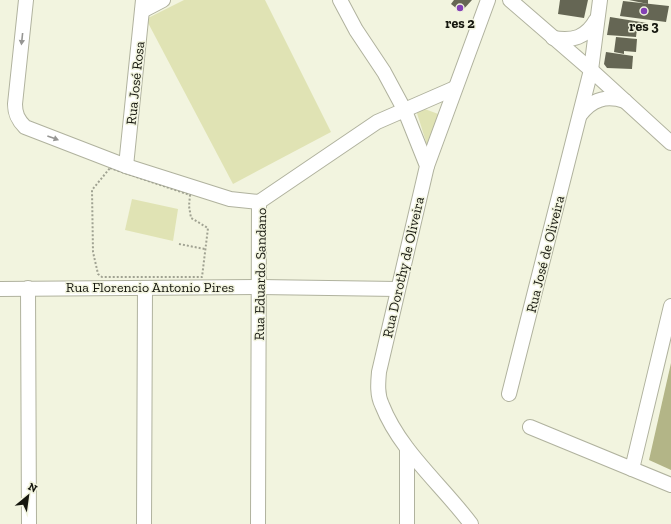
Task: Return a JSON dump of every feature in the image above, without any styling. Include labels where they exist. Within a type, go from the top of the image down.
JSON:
[{"type":"street","points":[[26,0],[15,104],[15,112],[18,120],[25,127],[126,166],[230,199],[259,202]]},
{"type":"street","points":[[143,5],[163,0]]},
{"type":"street","points":[[340,0],[405,111],[427,166]]},
{"type":"street","name":"Rua Dorothy de Oliveira","points":[[471,524],[450,496],[407,449],[381,404],[378,387],[379,372],[397,288],[427,166],[488,0]]},
{"type":"street","points":[[510,0],[591,70],[671,143]]},
{"type":"street","name":"Rua José de Oliveira","points":[[509,394],[591,70],[600,0]]},
{"type":"street","name":"Rua José Rosa","points":[[126,166],[143,5]]},
{"type":"street","name":"Rua José de Oliveira","points":[[553,38],[572,40],[584,36],[598,16]]},
{"type":"street","name":"Rua Eduardo Sandano","points":[[258,524],[260,287],[259,202],[377,122],[455,88]]},
{"type":"street","points":[[580,115],[587,106],[596,100],[607,98],[626,102]]},
{"type":"street","name":"Rua Florencio Antonio Pires","points":[[0,288],[397,288]]},
{"type":"street","points":[[28,288],[29,524]]},
{"type":"street","points":[[144,524],[145,288]]},
{"type":"street","points":[[632,469],[671,306]]},
{"type":"street","points":[[530,428],[671,485]]},
{"type":"street","points":[[407,449],[407,524]]},
{"type":"path","points":[[110,168],[190,195],[188,206],[191,218],[208,228],[205,249],[202,277],[102,277],[98,274],[93,252],[92,190],[110,168]]},
{"type":"path","points":[[179,244],[205,249]]},
{"type":"green space","points":[[184,0],[265,0],[331,132],[233,184],[146,19]]},
{"type":"green space","points":[[422,108],[441,115],[428,148],[416,110]]},
{"type":"green space","points":[[132,199],[178,209],[173,241],[125,230]]},
{"type":"green space","points":[[671,363],[671,470],[649,460]]},
{"type":"building","name":"res 2","points":[[454,0],[472,0],[461,12],[451,4]]},
{"type":"building","points":[[560,0],[588,0],[584,18],[558,14]]},
{"type":"building","points":[[629,0],[648,0],[648,4]]},
{"type":"building","name":"res 3","points":[[623,1],[669,6],[666,22],[620,16]]},
{"type":"building","points":[[610,17],[647,23],[646,30],[637,29],[636,37],[607,35]]},
{"type":"building","points":[[616,37],[637,39],[636,52],[624,51],[624,54],[614,52]]},
{"type":"building","name":"res 3","points":[[606,52],[633,56],[632,69],[607,68],[604,64]]},
{"type":"place","name":"res 2","points":[[460,8]]},
{"type":"place","name":"res 3","points":[[644,11]]}]
